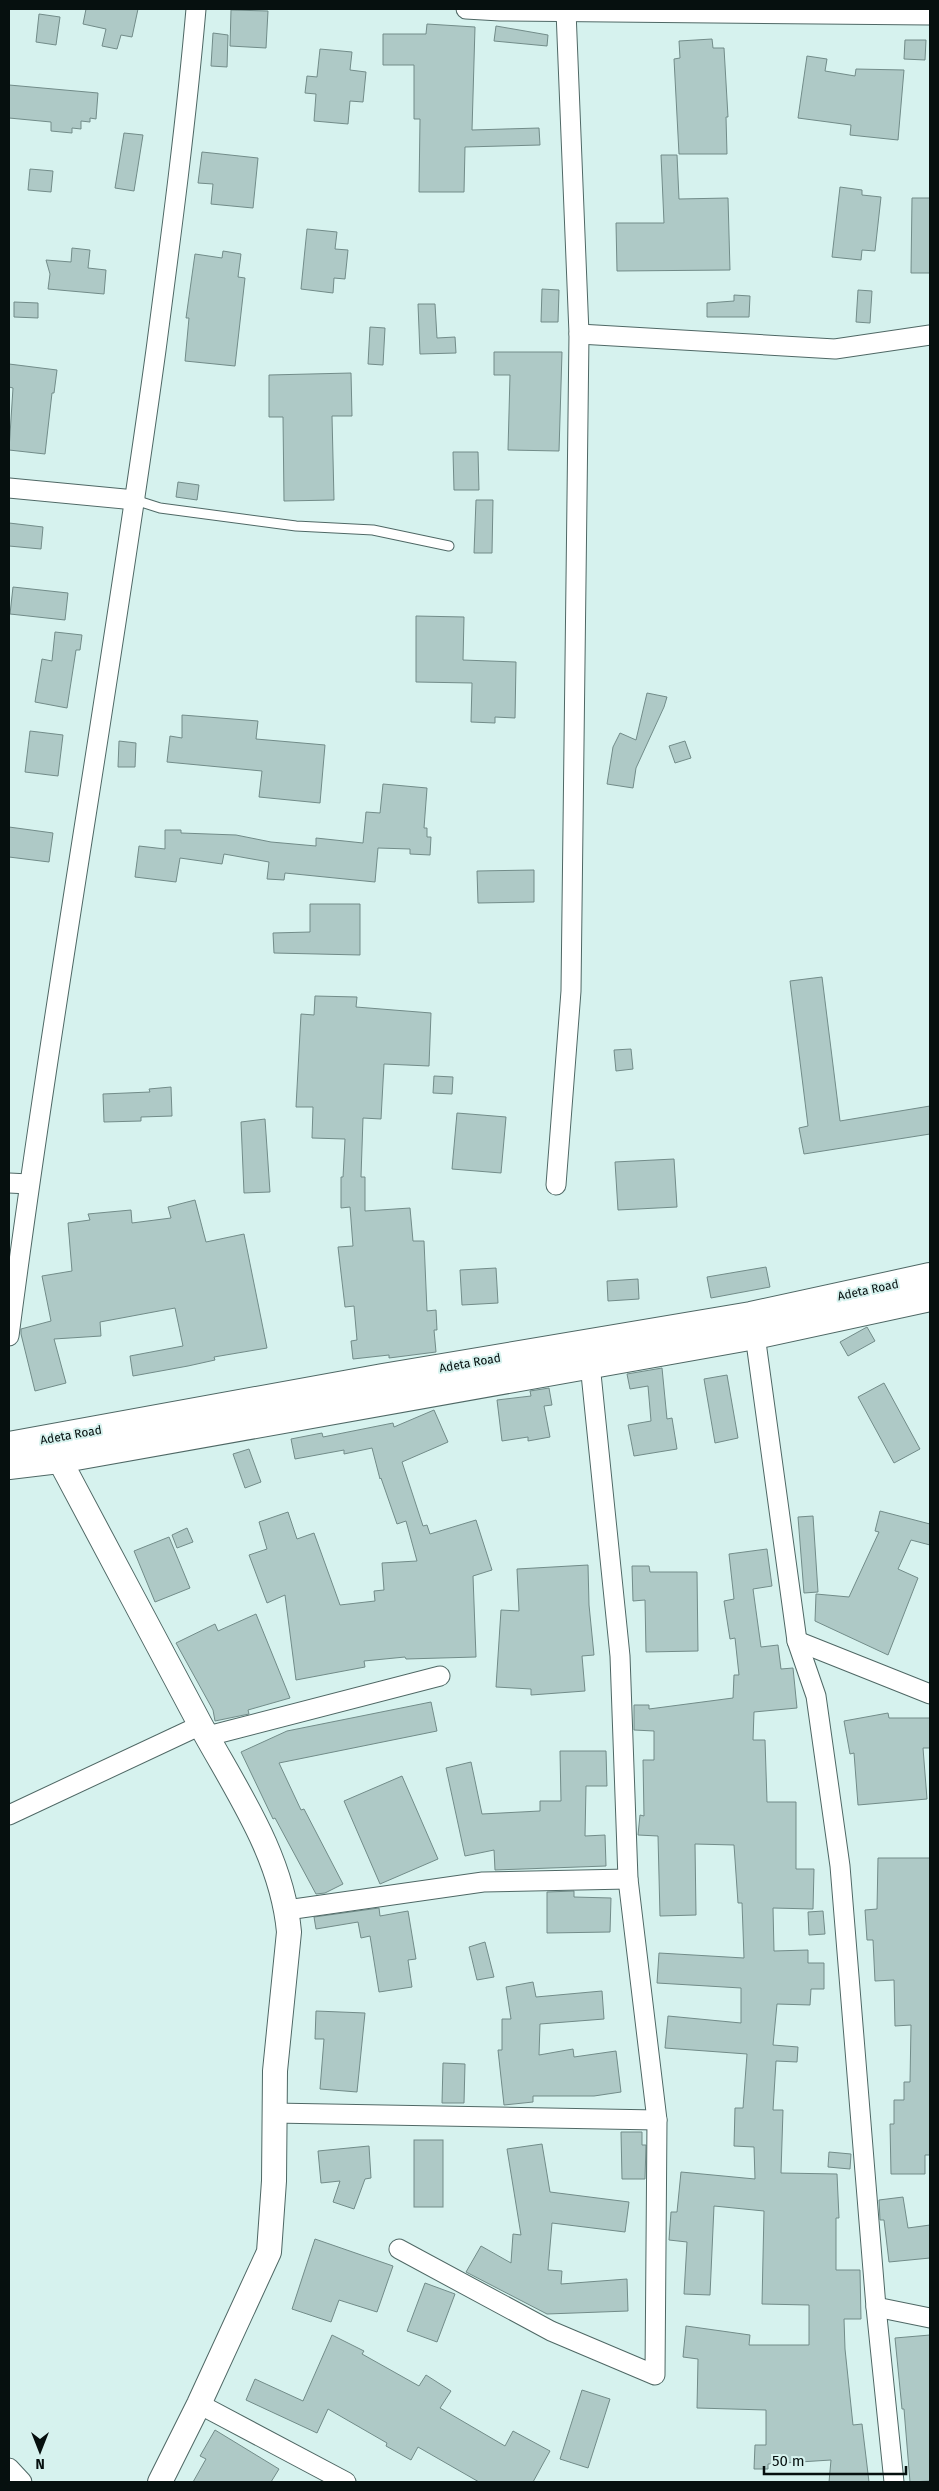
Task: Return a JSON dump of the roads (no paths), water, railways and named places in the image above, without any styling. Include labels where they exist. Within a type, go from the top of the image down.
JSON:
[{"type":"main road","name":"Adeta Road","points":[[9,1446],[383,1378],[751,1316],[930,1277]]},
{"type":"main road","name":"Adeta Road","points":[[9,1465],[59,1459],[755,1335],[930,1297]]},
{"type":"street","points":[[9,1336],[29,1184],[135,500],[186,124],[196,9]]},
{"type":"street","points":[[466,9],[930,15]]},
{"type":"street","points":[[556,1185],[571,991],[579,334],[566,11]]},
{"type":"street","points":[[579,334],[835,349],[930,335]]},
{"type":"street","points":[[9,488],[135,500]]},
{"type":"street","points":[[9,1183],[29,1184]]},
{"type":"street","points":[[755,1335],[797,1641],[816,1696],[840,1866],[876,2307],[894,2482]]},
{"type":"street","points":[[399,2249],[551,2331],[655,2375],[657,2120],[628,1880],[620,1656],[590,1364]]},
{"type":"street","points":[[59,1459],[204,1731],[253,1817],[280,1882],[287,1910],[289,1932],[273,2113],[274,2181],[272,2237],[269,2252],[199,2404],[160,2482]]},
{"type":"street","points":[[797,1641],[930,1694]]},
{"type":"street","points":[[9,1815],[204,1731],[440,1676]]},
{"type":"street","points":[[287,1910],[483,1882],[628,1880]]},
{"type":"street","points":[[273,2113],[657,2120]]},
{"type":"street","points":[[876,2307],[930,2318]]},
{"type":"street","points":[[199,2404],[346,2482]]},
{"type":"street","points":[[9,2468],[22,2482]]},
{"type":"lane","points":[[135,500],[160,508],[296,526],[373,530],[449,546]]}]
